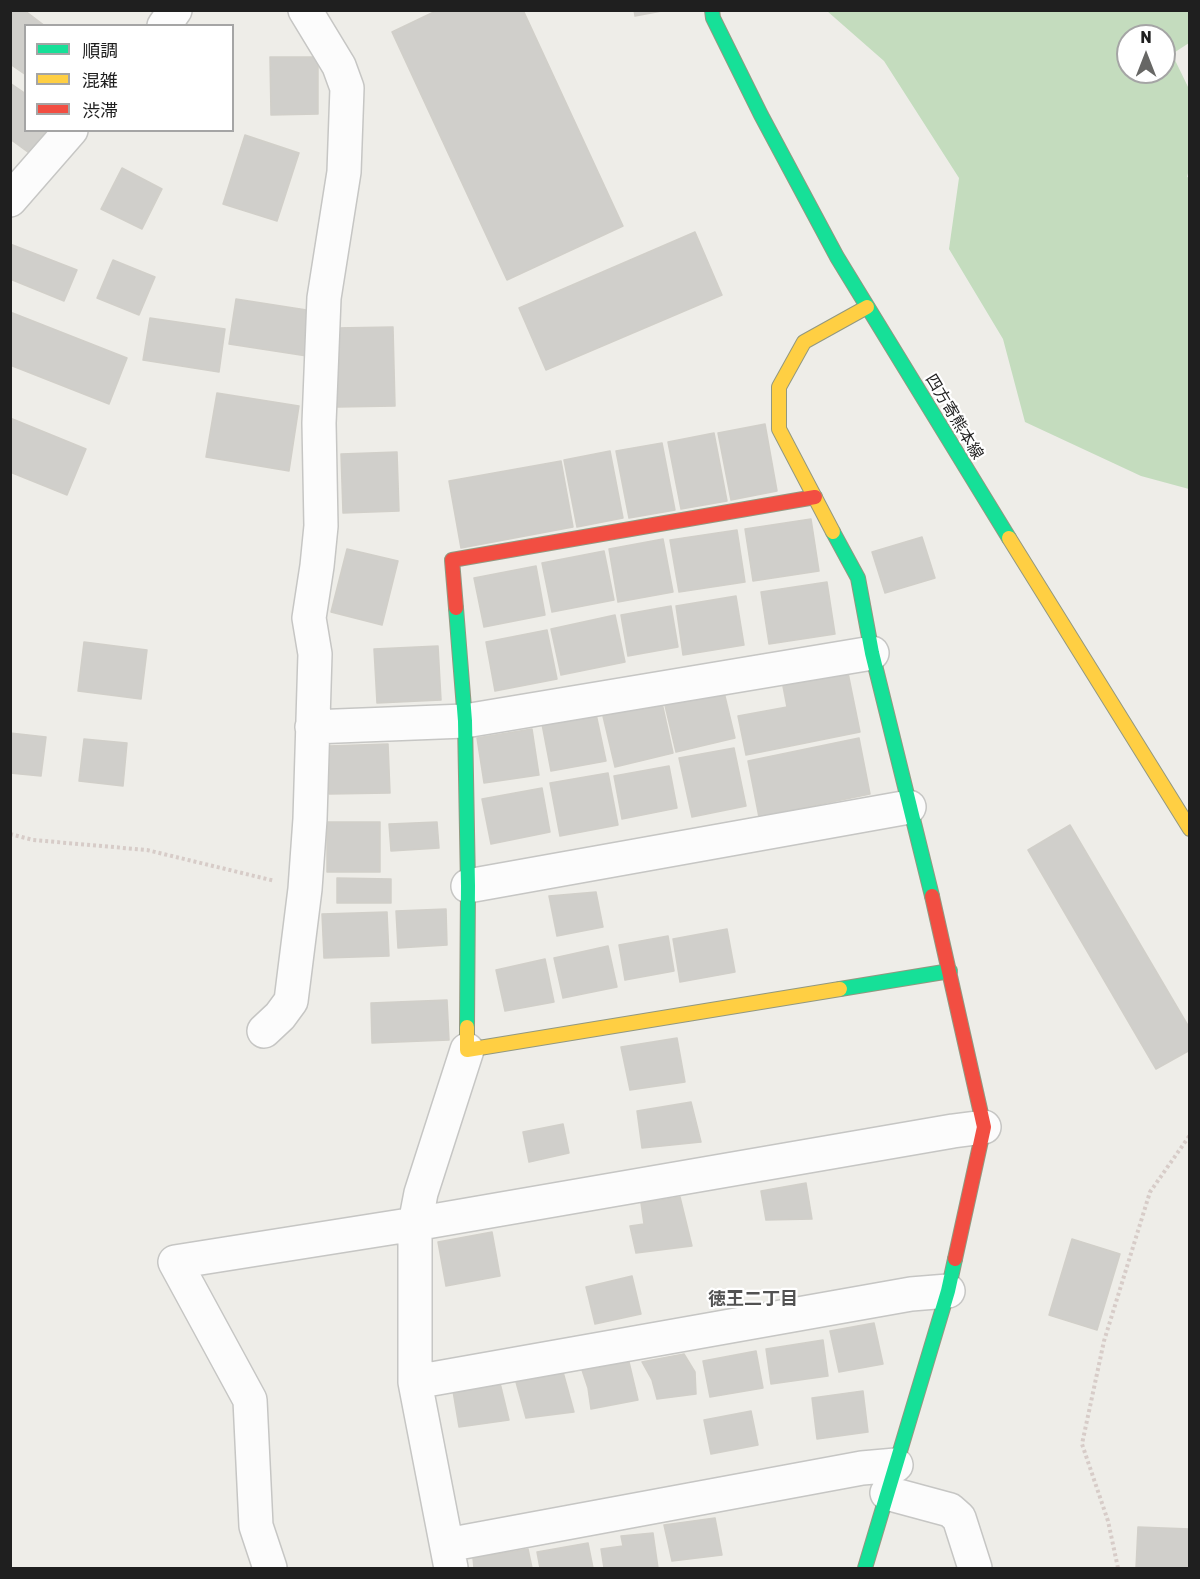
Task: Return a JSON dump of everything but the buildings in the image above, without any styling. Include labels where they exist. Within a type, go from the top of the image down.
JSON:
[{"type":"street","points":[[166,24],[176,10]]},
{"type":"street","points":[[264,1030],[280,1016],[291,1000],[305,889],[310,819],[315,654],[309,618],[321,526],[319,423],[324,298],[344,172],[347,88],[339,66],[305,10]]},
{"type":"street","name":"四方寄熊本線","points":[[712,10],[761,115],[837,257],[1190,829]]},
{"type":"street","points":[[10,200],[69,132]]},
{"type":"street","points":[[864,1569],[948,1291],[984,1127],[950,971],[872,653],[858,578],[779,429],[779,387],[804,342],[867,306]]},
{"type":"street","points":[[815,497],[452,560],[465,721],[468,886],[467,1050],[421,1193],[415,1224],[415,1382],[449,1557],[862,1468],[892,1479],[950,1510],[959,1518],[975,1569]]},
{"type":"street","points":[[312,727],[465,721],[872,653]]},
{"type":"street","points":[[468,886],[909,807]]},
{"type":"street","points":[[467,1050],[950,971]]},
{"type":"street","points":[[270,1569],[256,1526],[250,1400],[175,1262],[415,1224],[984,1127]]},
{"type":"street","points":[[415,1382],[911,1294],[948,1291]]},
{"type":"path","points":[[10,834],[33,840],[147,850],[305,889]]},
{"type":"path","points":[[1118,1569],[1108,1521],[1082,1444],[1104,1341],[1150,1192],[1190,1135]]},
{"type":"green space","points":[[827,11],[1189,11],[1189,43],[1176,51],[1176,24],[1116,24],[1116,84],[1176,84],[1176,62],[1189,89],[1190,165],[1187,177],[1190,178],[1189,489],[1141,476],[1025,422],[1003,339],[949,249],[959,178],[884,61]]},
{"type":"traffic: fast","points":[[712,10],[713,18],[761,115],[837,257],[1009,538]]},
{"type":"traffic: fast","points":[[833,532],[858,578],[872,653],[932,896]]},
{"type":"traffic: fast","points":[[456,608],[465,721],[468,886],[467,1027]]},
{"type":"traffic: fast","points":[[840,989],[950,971]]},
{"type":"traffic: fast","points":[[865,1568],[948,1291],[955,1259]]},
{"type":"traffic: slow","points":[[833,532],[779,429],[779,387],[804,342],[867,307]]},
{"type":"traffic: slow","points":[[1009,538],[1190,829]]},
{"type":"traffic: slow","points":[[467,1027],[467,1050],[840,989]]},
{"type":"traffic: jam","points":[[456,608],[452,560],[815,497]]},
{"type":"traffic: jam","points":[[932,896],[984,1127],[955,1259]]},
{"type":"district","name":"徳王二丁目","points":[[753,1300]]}]
